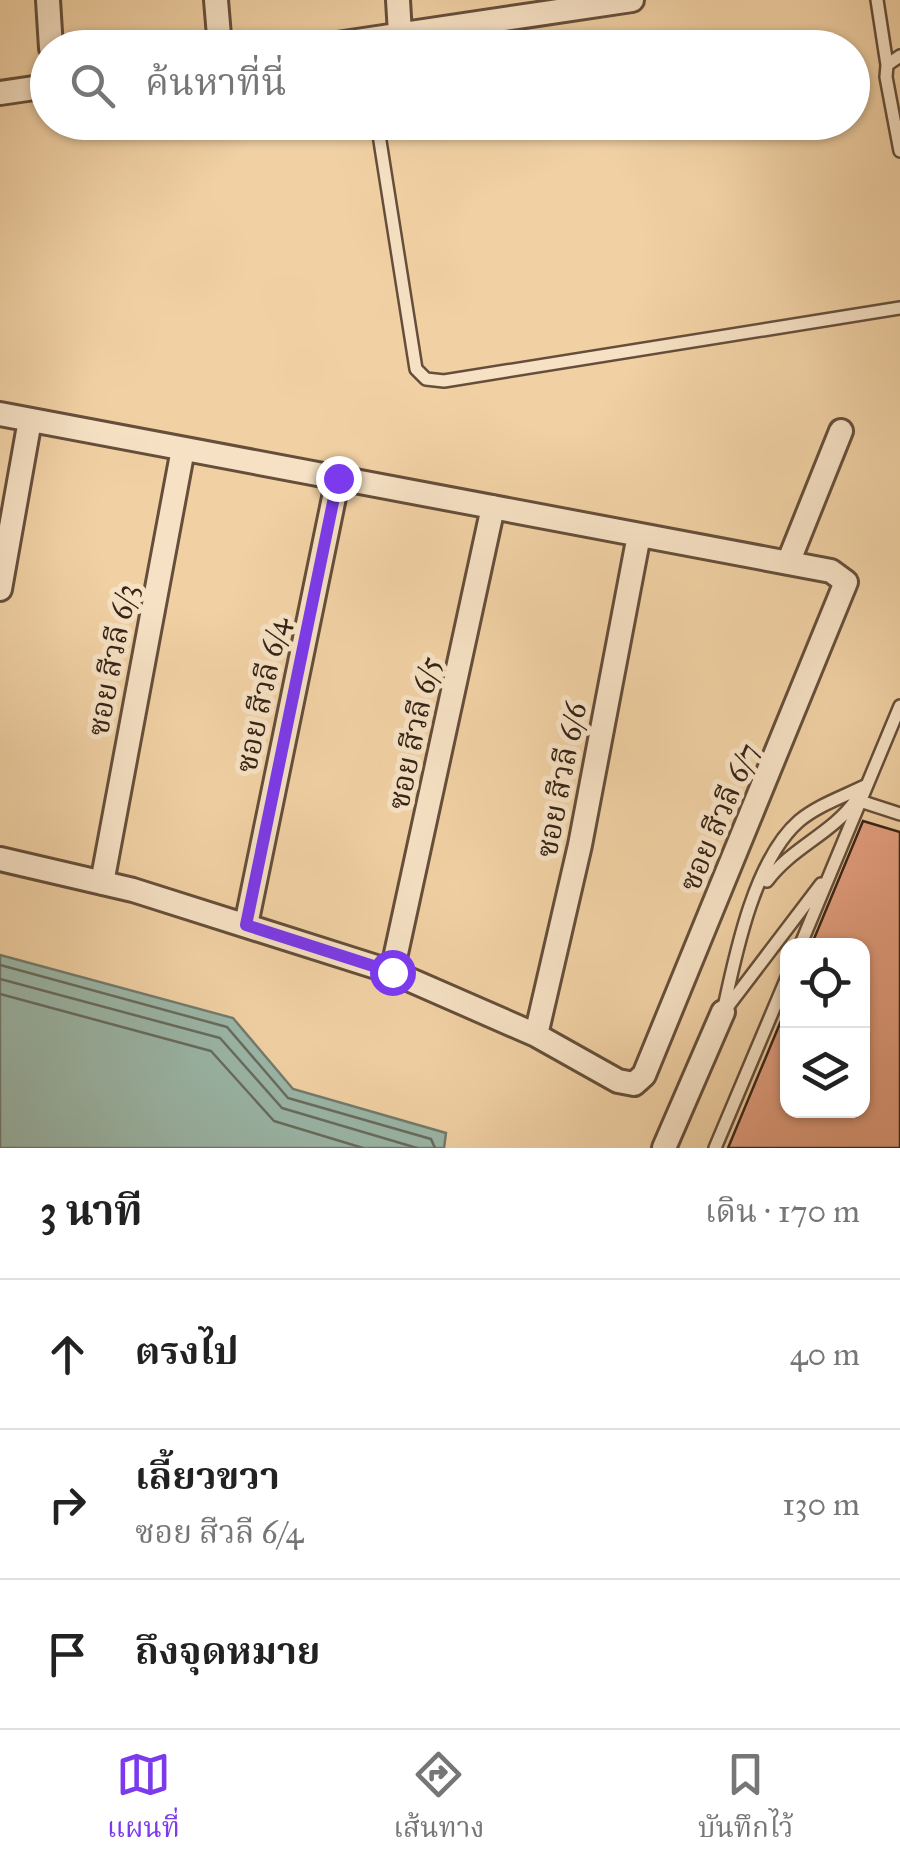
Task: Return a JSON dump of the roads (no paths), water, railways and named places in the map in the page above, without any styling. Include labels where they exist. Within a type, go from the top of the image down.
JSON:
[{"type":"street","points":[[48,0],[50,30]]},
{"type":"street","points":[[216,0],[218,30]]},
{"type":"street","points":[[398,0],[400,30]]},
{"type":"street","points":[[423,30],[576,4],[632,0]]},
{"type":"street","points":[[0,93],[30,89]]},
{"type":"street","points":[[0,414],[788,563],[841,431]]},
{"type":"street","points":[[0,589],[30,420]]},
{"type":"street","name":"ซอย สีวลี 6/3","points":[[102,883],[184,449]]},
{"type":"street","name":"ซอย สีวลี 6/4","points":[[246,925],[338,478]]},
{"type":"street","name":"ซอย สีวลี 6/5","points":[[392,972],[493,507]]},
{"type":"street","name":"ซอย สีวลี 6/6","points":[[536,1034],[580,845],[639,535]]},
{"type":"street","name":"ซอย สีวลี 6/7","points":[[536,1034],[618,1081],[634,1084],[644,1074],[846,582],[831,571],[788,563]]},
{"type":"street","points":[[0,859],[102,883],[392,972],[536,1034]]},
{"type":"street","points":[[664,1148],[723,1012]]},
{"type":"lane","points":[[876,0],[900,151]]},
{"type":"lane","points":[[887,65],[900,56]]},
{"type":"lane","points":[[379,140],[416,369],[426,379],[444,382],[900,308]]},
{"type":"lane","points":[[803,938],[900,706]]},
{"type":"lane","points":[[723,1012],[754,902],[792,829],[807,816],[867,785]]},
{"type":"lane","points":[[754,902],[788,856],[842,818],[867,785]]},
{"type":"lane","points":[[860,801],[900,814]]},
{"type":"lane","points":[[723,1012],[836,860]]},
{"type":"lane","points":[[715,1148],[780,994]]},
{"type":"water","points":[[0,955],[233,1018],[293,1089],[446,1133],[444,1148],[0,1148]]}]
